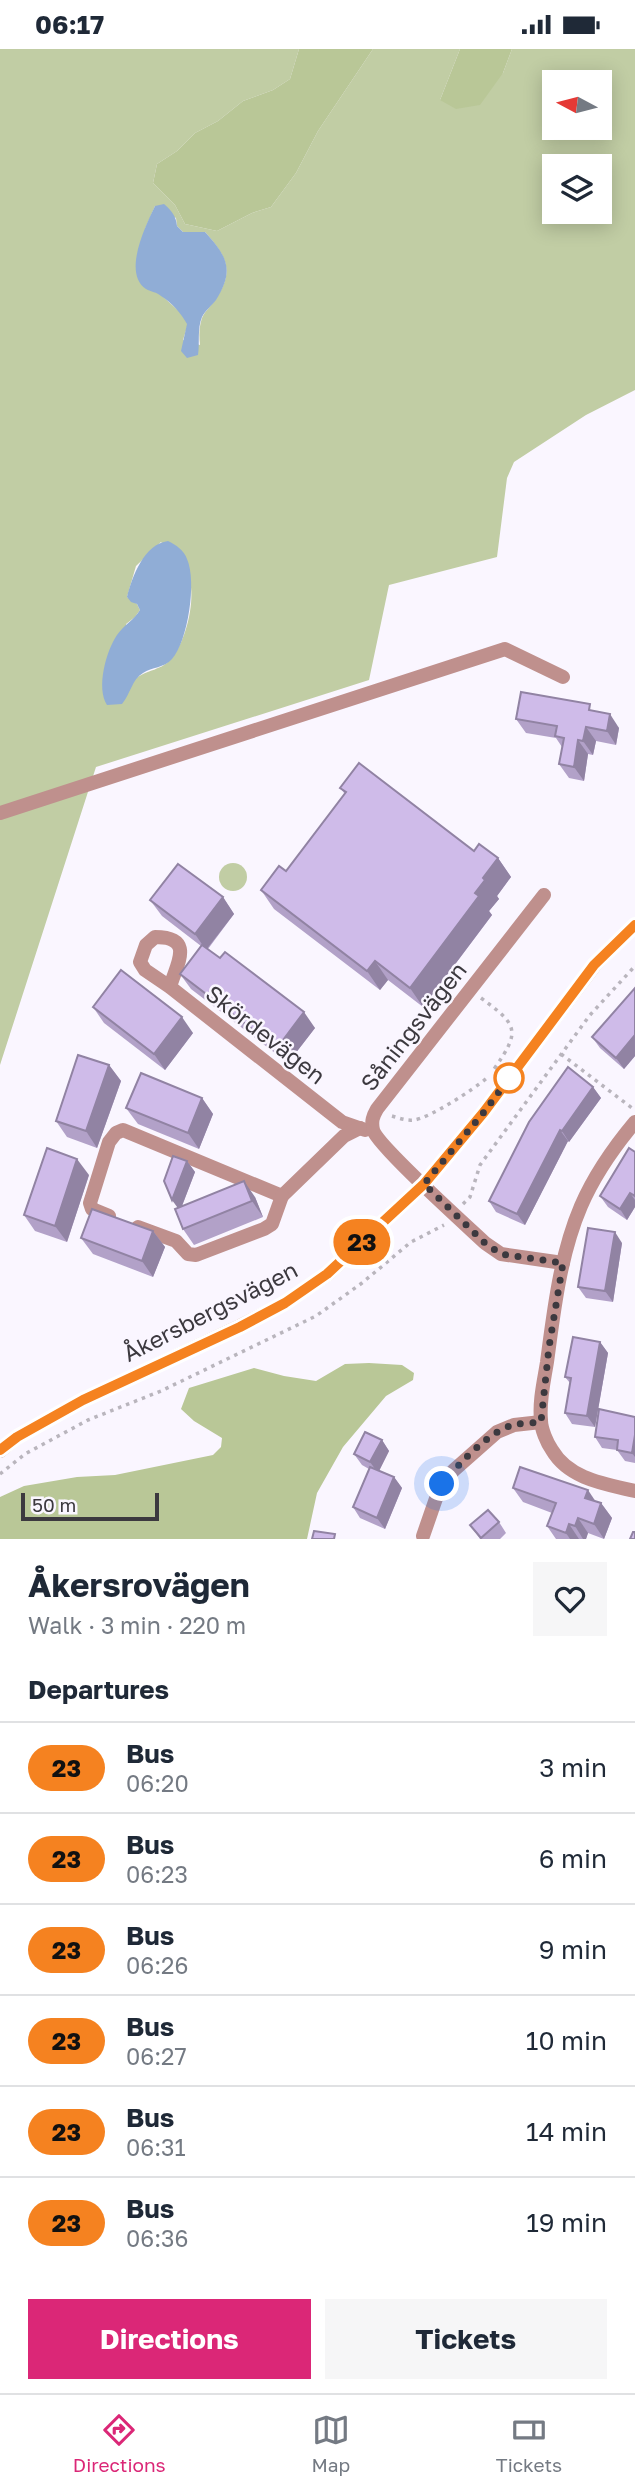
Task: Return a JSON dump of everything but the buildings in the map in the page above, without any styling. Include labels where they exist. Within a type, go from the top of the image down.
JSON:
[{"type":"street","points":[[0,813],[505,649],[563,677]]},
{"type":"street","name":"Såningsvägen","points":[[367,1130],[377,1109],[544,895]]},
{"type":"street","name":"Åkersbergsvägen","points":[[0,1451],[17,1437],[83,1400],[285,1303],[327,1274],[424,1184],[484,1112],[594,965],[635,925]]},
{"type":"street","name":"Skördevägen","points":[[170,987],[342,1122],[367,1130]]},
{"type":"street","points":[[635,1122],[620,1140],[585,1197],[570,1236],[547,1360],[541,1422],[552,1450],[566,1467],[587,1479],[635,1492]]},
{"type":"street","points":[[282,1196],[123,1130],[116,1133],[109,1142],[90,1203],[92,1209],[99,1213],[176,1241],[188,1254],[196,1255],[272,1224],[282,1196],[344,1136],[367,1130],[485,1243],[501,1254],[563,1263]]},
{"type":"street","points":[[423,1536],[442,1484],[454,1470],[497,1432],[514,1425],[541,1422]]},
{"type":"path","points":[[377,1109],[402,1120],[417,1120],[440,1109],[487,1079],[510,1046],[511,1024],[502,1013],[470,991]]},
{"type":"path","points":[[561,1054],[635,1110]]},
{"type":"green space","points":[[0,49],[299,49],[290,79],[273,90],[243,101],[218,121],[195,133],[177,151],[157,164],[153,183],[175,205],[185,224],[217,231],[252,213],[271,207],[296,173],[318,131],[373,49],[460,49],[440,100],[503,73],[512,49],[635,49],[635,390],[586,415],[514,462],[507,478],[497,557],[389,585],[369,680],[96,767],[0,1065]],"holes":[[[155,206],[176,218],[177,226],[183,232],[205,232],[219,249],[226,265],[225,281],[221,290],[202,318],[200,345],[183,340],[188,324],[181,313],[160,294],[145,229]],[[161,542],[190,581],[190,610],[185,632],[172,658],[164,665],[135,679],[126,624],[140,610],[137,604],[127,597],[136,566]]]},
{"type":"green space","points":[[299,49],[373,49],[318,131],[296,173],[271,207],[252,213],[217,231],[185,224],[175,205],[153,183],[157,164],[177,151],[195,133],[218,121],[243,101],[273,90],[290,79]]},
{"type":"green space","points":[[460,49],[512,49],[503,73],[480,105],[456,109],[440,100]]},
{"type":"green space","points":[[233,863],[243,867],[247,877],[243,887],[233,891],[223,887],[219,877],[223,867]]},
{"type":"green space","points":[[345,1364],[402,1365],[414,1373],[413,1380],[386,1396],[343,1447],[317,1493],[307,1539],[0,1539],[0,1497],[24,1486],[77,1477],[115,1475],[213,1455],[221,1447],[222,1438],[194,1421],[181,1409],[189,1388],[254,1368],[316,1381]]},
{"type":"water","points":[[164,204],[183,232],[205,232],[219,249],[226,264],[227,272],[222,289],[200,322],[198,355],[187,358],[181,351],[187,324],[185,320],[169,302],[146,289],[139,282],[136,272],[138,249],[146,225],[155,206]]},
{"type":"water","points":[[168,541],[184,553],[190,569],[189,611],[178,650],[169,662],[139,676],[122,704],[107,705],[102,680],[109,650],[117,635],[140,610],[137,604],[127,597],[132,580],[140,563],[152,548]]},
{"type":"bus line","name":"23","points":[[0,1450],[17,1437],[83,1400],[240,1327],[285,1303],[327,1274],[424,1184],[484,1112],[594,965],[635,925]]},
{"type":"route","points":[[442,1484],[497,1432],[514,1425],[541,1422],[542,1396],[563,1263],[501,1254],[485,1243],[424,1184],[513,1073],[509,1078]]}]
